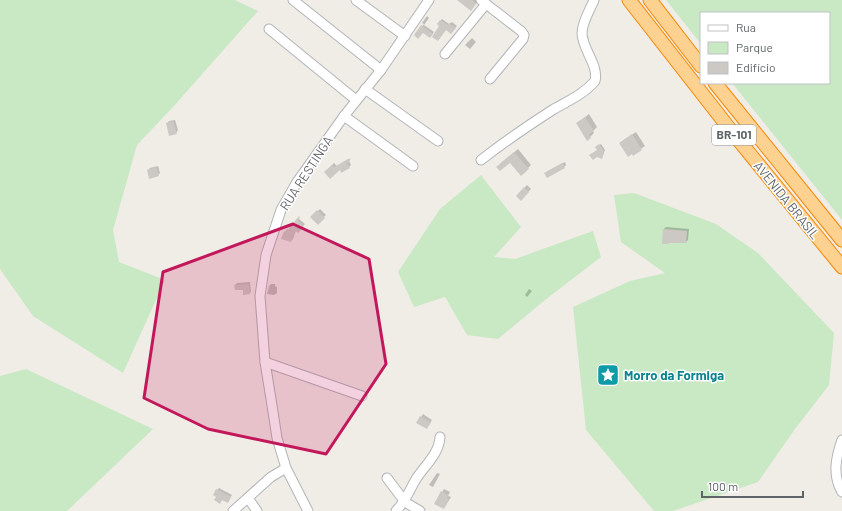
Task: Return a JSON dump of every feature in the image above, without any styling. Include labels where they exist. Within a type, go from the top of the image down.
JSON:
[{"type":"highway","name":"AVENIDA BRASIL","points":[[629,0],[736,137],[842,267]]},
{"type":"highway","points":[[650,0],[700,65]]},
{"type":"highway","name":"AVENIDA BRASIL","points":[[716,84],[842,240]]},
{"type":"street","points":[[293,0],[381,70]]},
{"type":"street","points":[[356,0],[405,36]]},
{"type":"street","points":[[481,160],[505,142],[573,98],[594,81],[596,76],[582,34],[583,26],[594,0]]},
{"type":"street","name":"RUA RESTINGA","points":[[308,511],[286,468],[277,438],[265,362],[260,296],[266,255],[272,232],[281,210],[297,182],[356,100],[381,70],[405,36],[426,1]]},
{"type":"street","points":[[445,54],[484,2],[521,31],[524,37],[490,79]]},
{"type":"street","points":[[268,29],[356,100]]},
{"type":"street","points":[[365,89],[438,141]]},
{"type":"street","points":[[344,116],[413,166]]},
{"type":"street","points":[[265,362],[362,396]]},
{"type":"street","points":[[396,511],[404,502],[419,474],[437,450],[440,444],[440,437]]},
{"type":"street","points":[[842,440],[836,461],[835,473],[842,492]]},
{"type":"street","points":[[233,511],[271,477],[286,468]]},
{"type":"street","points":[[387,478],[404,502],[420,511]]},
{"type":"street","points":[[248,498],[257,511]]},
{"type":"highlighted area","points":[[293,224],[369,259],[386,364],[326,454],[208,429],[144,398],[163,272]]},
{"type":"green space","points":[[0,0],[235,0],[258,11],[173,107],[137,145],[113,230],[119,262],[165,280],[123,373],[33,316],[0,269]]},
{"type":"green space","points":[[666,0],[842,0],[842,220],[733,84],[830,84],[830,12],[700,12],[700,43]]},
{"type":"green space","points":[[481,175],[521,227],[494,257],[515,259],[593,231],[601,257],[545,300],[498,339],[467,335],[445,297],[414,307],[398,272],[440,209]]},
{"type":"green space","points":[[634,193],[716,224],[758,253],[834,333],[829,385],[795,429],[758,482],[673,511],[654,511],[586,430],[573,307],[630,281],[665,273],[621,242],[614,195]]},
{"type":"green space","points":[[26,369],[153,429],[67,511],[0,511],[0,376]]},
{"type":"building","points":[[457,0],[472,0],[476,4],[471,11]]},
{"type":"building","points":[[440,20],[448,25],[449,23],[456,28],[451,34],[446,30],[438,41],[432,37],[439,26],[437,24]]},
{"type":"building","points":[[421,25],[433,34],[430,38],[423,33],[418,39],[414,35]]},
{"type":"building","points":[[585,117],[594,131],[589,134],[591,138],[587,141],[576,123]]},
{"type":"building","points":[[173,121],[177,134],[169,136],[166,123]]},
{"type":"building","points":[[632,134],[642,150],[633,156],[632,154],[628,157],[619,143]]},
{"type":"building","points":[[599,144],[604,151],[602,159],[597,157],[593,160],[589,155],[597,150],[595,147]]},
{"type":"building","points":[[514,152],[529,169],[521,176],[510,163],[500,171],[496,167]]},
{"type":"building","points":[[348,159],[350,161],[347,163],[350,168],[341,173],[340,170],[330,179],[324,172],[332,165],[334,167]]},
{"type":"building","points":[[562,163],[565,168],[547,178],[544,173]]},
{"type":"building","points":[[156,167],[159,176],[149,179],[147,170]]},
{"type":"building","points":[[524,187],[529,192],[521,201],[516,196]]},
{"type":"building","points":[[317,210],[325,218],[318,225],[310,217]]},
{"type":"building","points":[[299,216],[298,221],[304,227],[298,233],[295,231],[291,242],[281,239],[284,231],[286,232]]},
{"type":"building","points":[[663,229],[687,231],[686,243],[662,244]]},
{"type":"building","points":[[249,284],[250,294],[243,295],[243,290],[235,290],[234,285]]},
{"type":"building","points":[[420,416],[431,422],[427,429],[416,423]]},
{"type":"building","points":[[216,489],[231,497],[228,503],[222,500],[220,504],[214,500],[216,497],[213,495]]},
{"type":"building","points":[[441,491],[448,495],[447,498],[449,500],[444,509],[434,504]]},
{"type":"place","name":"Morro da Formiga","points":[[608,375]]}]
